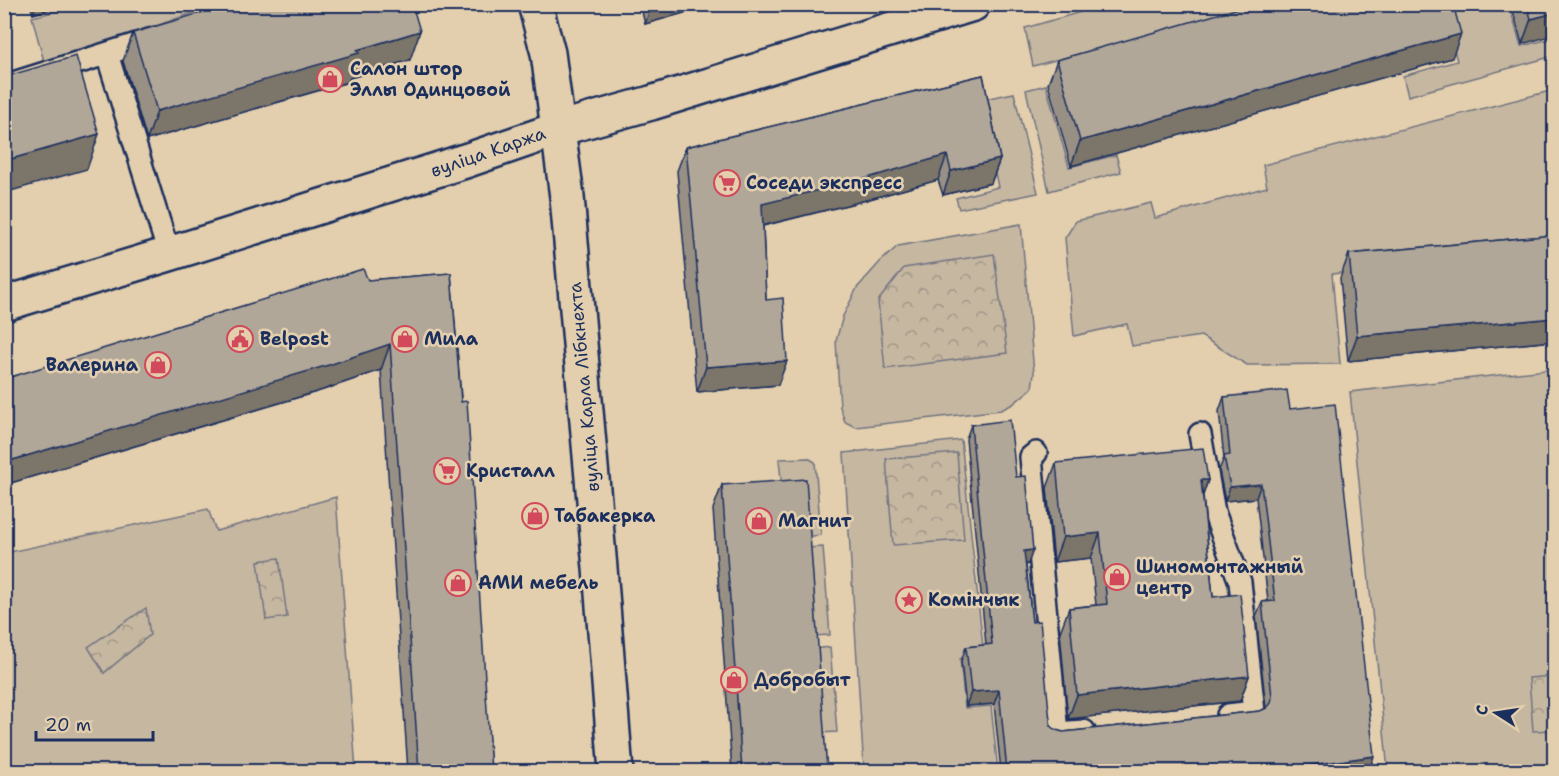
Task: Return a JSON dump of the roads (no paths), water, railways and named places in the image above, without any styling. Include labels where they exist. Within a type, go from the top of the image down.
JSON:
[{"type":"street","name":"вуліца Карла Лібкнехта","points":[[535,4],[548,53],[567,197],[586,397],[615,771]]},
{"type":"street","name":"вуліца Каржа","points":[[4,304],[468,160],[558,129],[973,4]]},
{"type":"lane","points":[[4,86],[170,33]]},
{"type":"lane","points":[[107,54],[169,254]]},
{"type":"lane","points":[[1200,434],[1214,512],[1240,582],[1254,712],[1208,717]]},
{"type":"lane","points":[[1036,453],[1031,457],[1058,733],[1104,728]]},
{"type":"place","name":"Салон штор Эллы Одинцовой","points":[[330,79]]},
{"type":"place","name":"Соседи экспресс","points":[[727,183]]},
{"type":"place","name":"Belpost","points":[[240,339]]},
{"type":"place","name":"Мила","points":[[405,339]]},
{"type":"place","name":"Валерина","points":[[158,365]]},
{"type":"place","name":"Кристалл","points":[[447,471]]},
{"type":"place","name":"Табакерка","points":[[535,516]]},
{"type":"place","name":"Магнит","points":[[759,521]]},
{"type":"place","name":"Шиномонтажный центр","points":[[1117,577]]},
{"type":"place","name":"АМИ мебель","points":[[458,583]]},
{"type":"place","name":"Комінчык","points":[[909,600]]},
{"type":"place","name":"Добробыт","points":[[734,680]]}]
